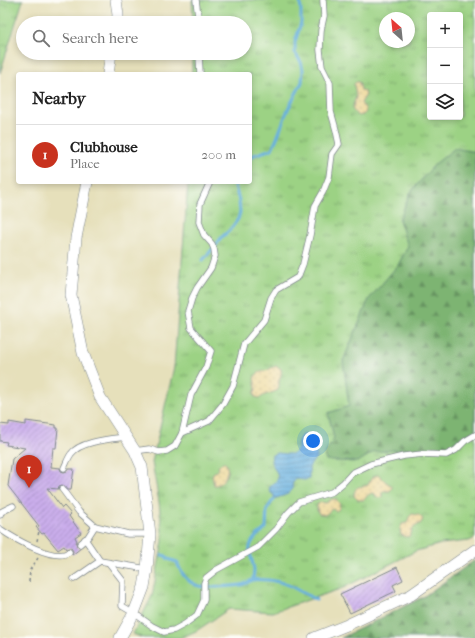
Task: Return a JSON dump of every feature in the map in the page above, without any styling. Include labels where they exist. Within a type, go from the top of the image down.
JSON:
[{"type":"street","points":[[116,0],[118,16]]},
{"type":"street","points":[[108,72],[110,60]]},
{"type":"street","points":[[87,184],[76,238],[71,295],[83,353],[100,397],[135,451],[142,467],[150,534],[144,587],[134,613],[120,638]]},
{"type":"street","points":[[314,638],[347,625],[410,595],[475,550]]},
{"type":"lane","points":[[196,0],[198,16]]},
{"type":"lane","points":[[182,434],[209,421],[223,404],[233,386],[244,344],[264,320],[271,298],[276,290],[298,277],[303,264],[315,206],[329,177],[332,154],[339,144],[331,112],[330,83],[322,67],[320,50],[321,30],[324,16],[323,0]]},
{"type":"lane","points":[[199,60],[200,72]]},
{"type":"lane","points":[[135,451],[150,449],[159,452],[167,451],[175,446],[182,434],[191,395],[206,367],[210,351],[191,328],[188,311],[192,298],[211,268],[215,256],[213,247],[204,235],[199,222],[200,204],[209,184]]},
{"type":"lane","points":[[109,563],[124,581],[122,606],[152,626],[164,632],[174,630],[197,615],[204,600],[204,583],[206,578],[216,570],[258,547],[299,502],[332,492],[352,473],[371,464],[404,456],[423,454],[446,455],[456,450],[465,441],[475,435]]},
{"type":"lane","points":[[64,468],[71,453],[78,448],[91,443],[126,437]]},
{"type":"lane","points":[[62,489],[79,512],[95,526],[128,534],[150,534]]},
{"type":"lane","points":[[0,513],[13,506]]},
{"type":"lane","points":[[80,544],[88,537],[95,526]]},
{"type":"lane","points":[[0,529],[12,537],[39,550],[56,556],[69,552]]},
{"type":"lane","points":[[85,539],[100,561],[147,569]]},
{"type":"lane","points":[[74,579],[100,561]]},
{"type":"path","points":[[38,535],[39,531]]},
{"type":"path","points":[[29,582],[30,570],[40,555],[39,550]]},
{"type":"green space","points":[[0,0],[23,0],[18,16],[16,16],[16,22],[0,73]]},
{"type":"green space","points":[[192,0],[475,0],[475,538],[469,541],[441,544],[416,551],[343,588],[273,612],[229,609],[196,631],[180,638],[143,638],[133,634],[152,596],[163,541],[159,502],[152,462],[174,367],[188,184],[252,184],[252,72],[192,72],[192,60],[252,60],[252,16],[193,16]]},
{"type":"green space","points":[[455,148],[475,152],[475,431],[456,440],[449,449],[374,452],[358,462],[326,460],[324,456],[334,438],[328,413],[349,406],[343,361],[369,299],[398,265],[408,246],[399,220],[410,193],[435,164]]},
{"type":"green space","points":[[475,560],[475,638],[341,638],[423,597]]},
{"type":"sand","points":[[359,82],[361,90],[365,92],[366,95],[361,103],[366,112],[363,115],[358,116],[352,108],[356,97],[354,84]]},
{"type":"sand","points":[[277,366],[281,369],[278,390],[260,398],[255,397],[254,393],[256,389],[254,378],[256,375]]},
{"type":"sand","points":[[223,462],[227,465],[225,478],[217,485],[214,485],[212,476],[213,473],[218,470],[219,465]]},
{"type":"sand","points":[[379,475],[392,486],[390,491],[383,491],[382,497],[380,498],[374,493],[369,494],[364,500],[358,500],[354,496],[355,490],[358,487],[368,485],[373,477]]},
{"type":"sand","points":[[332,499],[336,499],[339,503],[339,509],[336,511],[332,509],[325,515],[319,514],[317,505],[321,502],[326,503]]},
{"type":"sand","points":[[412,514],[419,515],[423,519],[421,523],[413,528],[410,536],[406,537],[401,535],[400,529],[402,524],[407,523]]},
{"type":"water","points":[[307,434],[312,437],[312,445],[317,456],[309,467],[309,479],[294,480],[292,485],[293,489],[288,494],[274,499],[274,495],[271,493],[269,488],[278,479],[277,473],[271,462],[272,455],[278,453],[293,454],[298,449],[298,441],[301,436]]},
{"type":"building","points":[[26,421],[56,425],[56,428],[58,428],[56,448],[53,448],[51,467],[60,468],[61,471],[64,472],[68,469],[74,469],[71,490],[68,490],[62,485],[59,486],[58,489],[47,488],[62,508],[64,506],[71,514],[69,516],[81,533],[75,537],[77,546],[81,548],[72,555],[73,551],[71,548],[66,549],[64,546],[58,550],[44,533],[42,534],[36,527],[39,526],[8,486],[12,459],[25,448],[6,445],[7,442],[0,441],[0,424],[9,425],[9,422],[26,425]]},
{"type":"building","points":[[397,567],[403,580],[393,585],[396,591],[350,613],[340,594]]},
{"type":"waterway","points":[[252,156],[272,149],[288,109],[302,82],[303,70],[301,62],[295,53],[295,42],[301,23],[300,0]]},
{"type":"waterway","points":[[203,260],[238,219],[240,212],[239,201],[235,184]]},
{"type":"waterway","points":[[253,580],[254,570],[250,554],[251,543],[266,528],[267,509],[274,499]]},
{"type":"waterway","points":[[162,555],[177,562],[186,578],[192,583],[200,586],[211,587],[243,585],[252,580],[270,580],[290,586],[316,600]]},
{"type":"place","name":"Clubhouse","points":[[29,488]]}]
